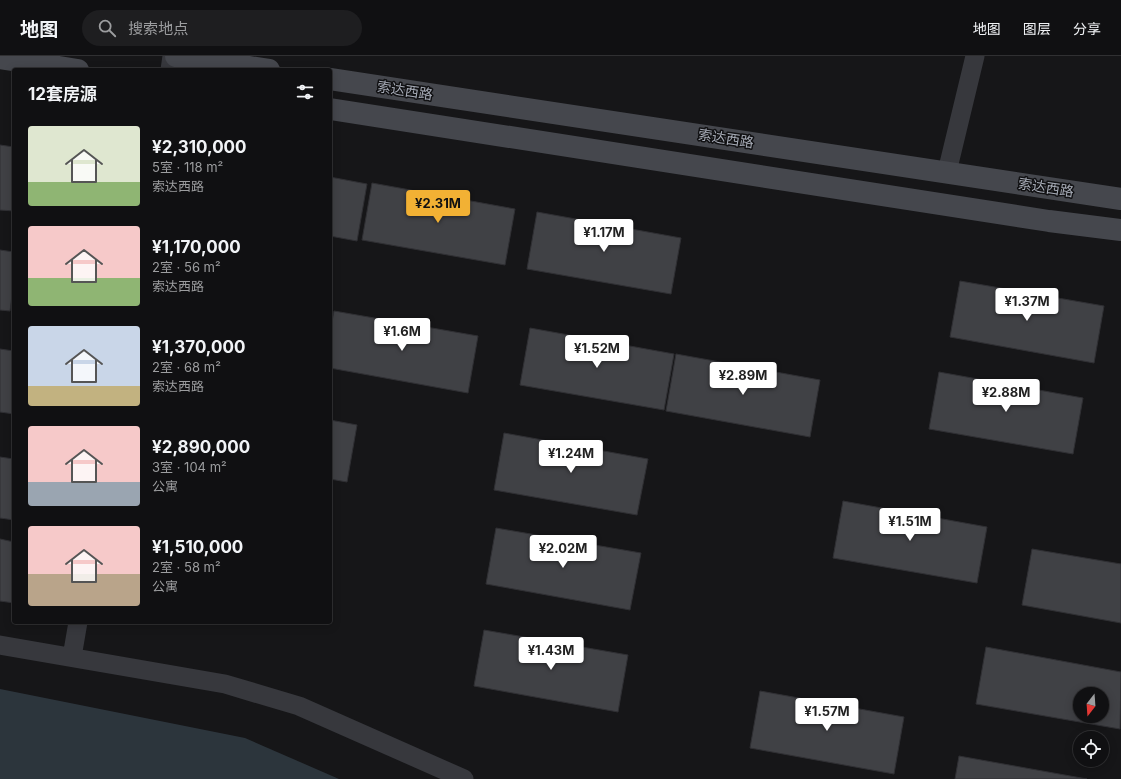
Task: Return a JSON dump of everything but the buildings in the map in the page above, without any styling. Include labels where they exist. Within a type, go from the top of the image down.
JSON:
[{"type":"main road","points":[[176,56],[256,68]]},
{"type":"main road","points":[[0,58],[65,68]]},
{"type":"main road","name":"索达西路","points":[[332,79],[1121,199]]},
{"type":"main road","points":[[332,109],[1041,219],[1121,230]]},
{"type":"street","points":[[170,68],[172,56]]},
{"type":"street","points":[[947,172],[975,56]]},
{"type":"street","points":[[72,657],[78,624]]},
{"type":"street","points":[[0,645],[225,684],[299,706],[464,779]]},
{"type":"shaded area","points":[[0,689],[245,738],[339,779],[0,779]]}]
